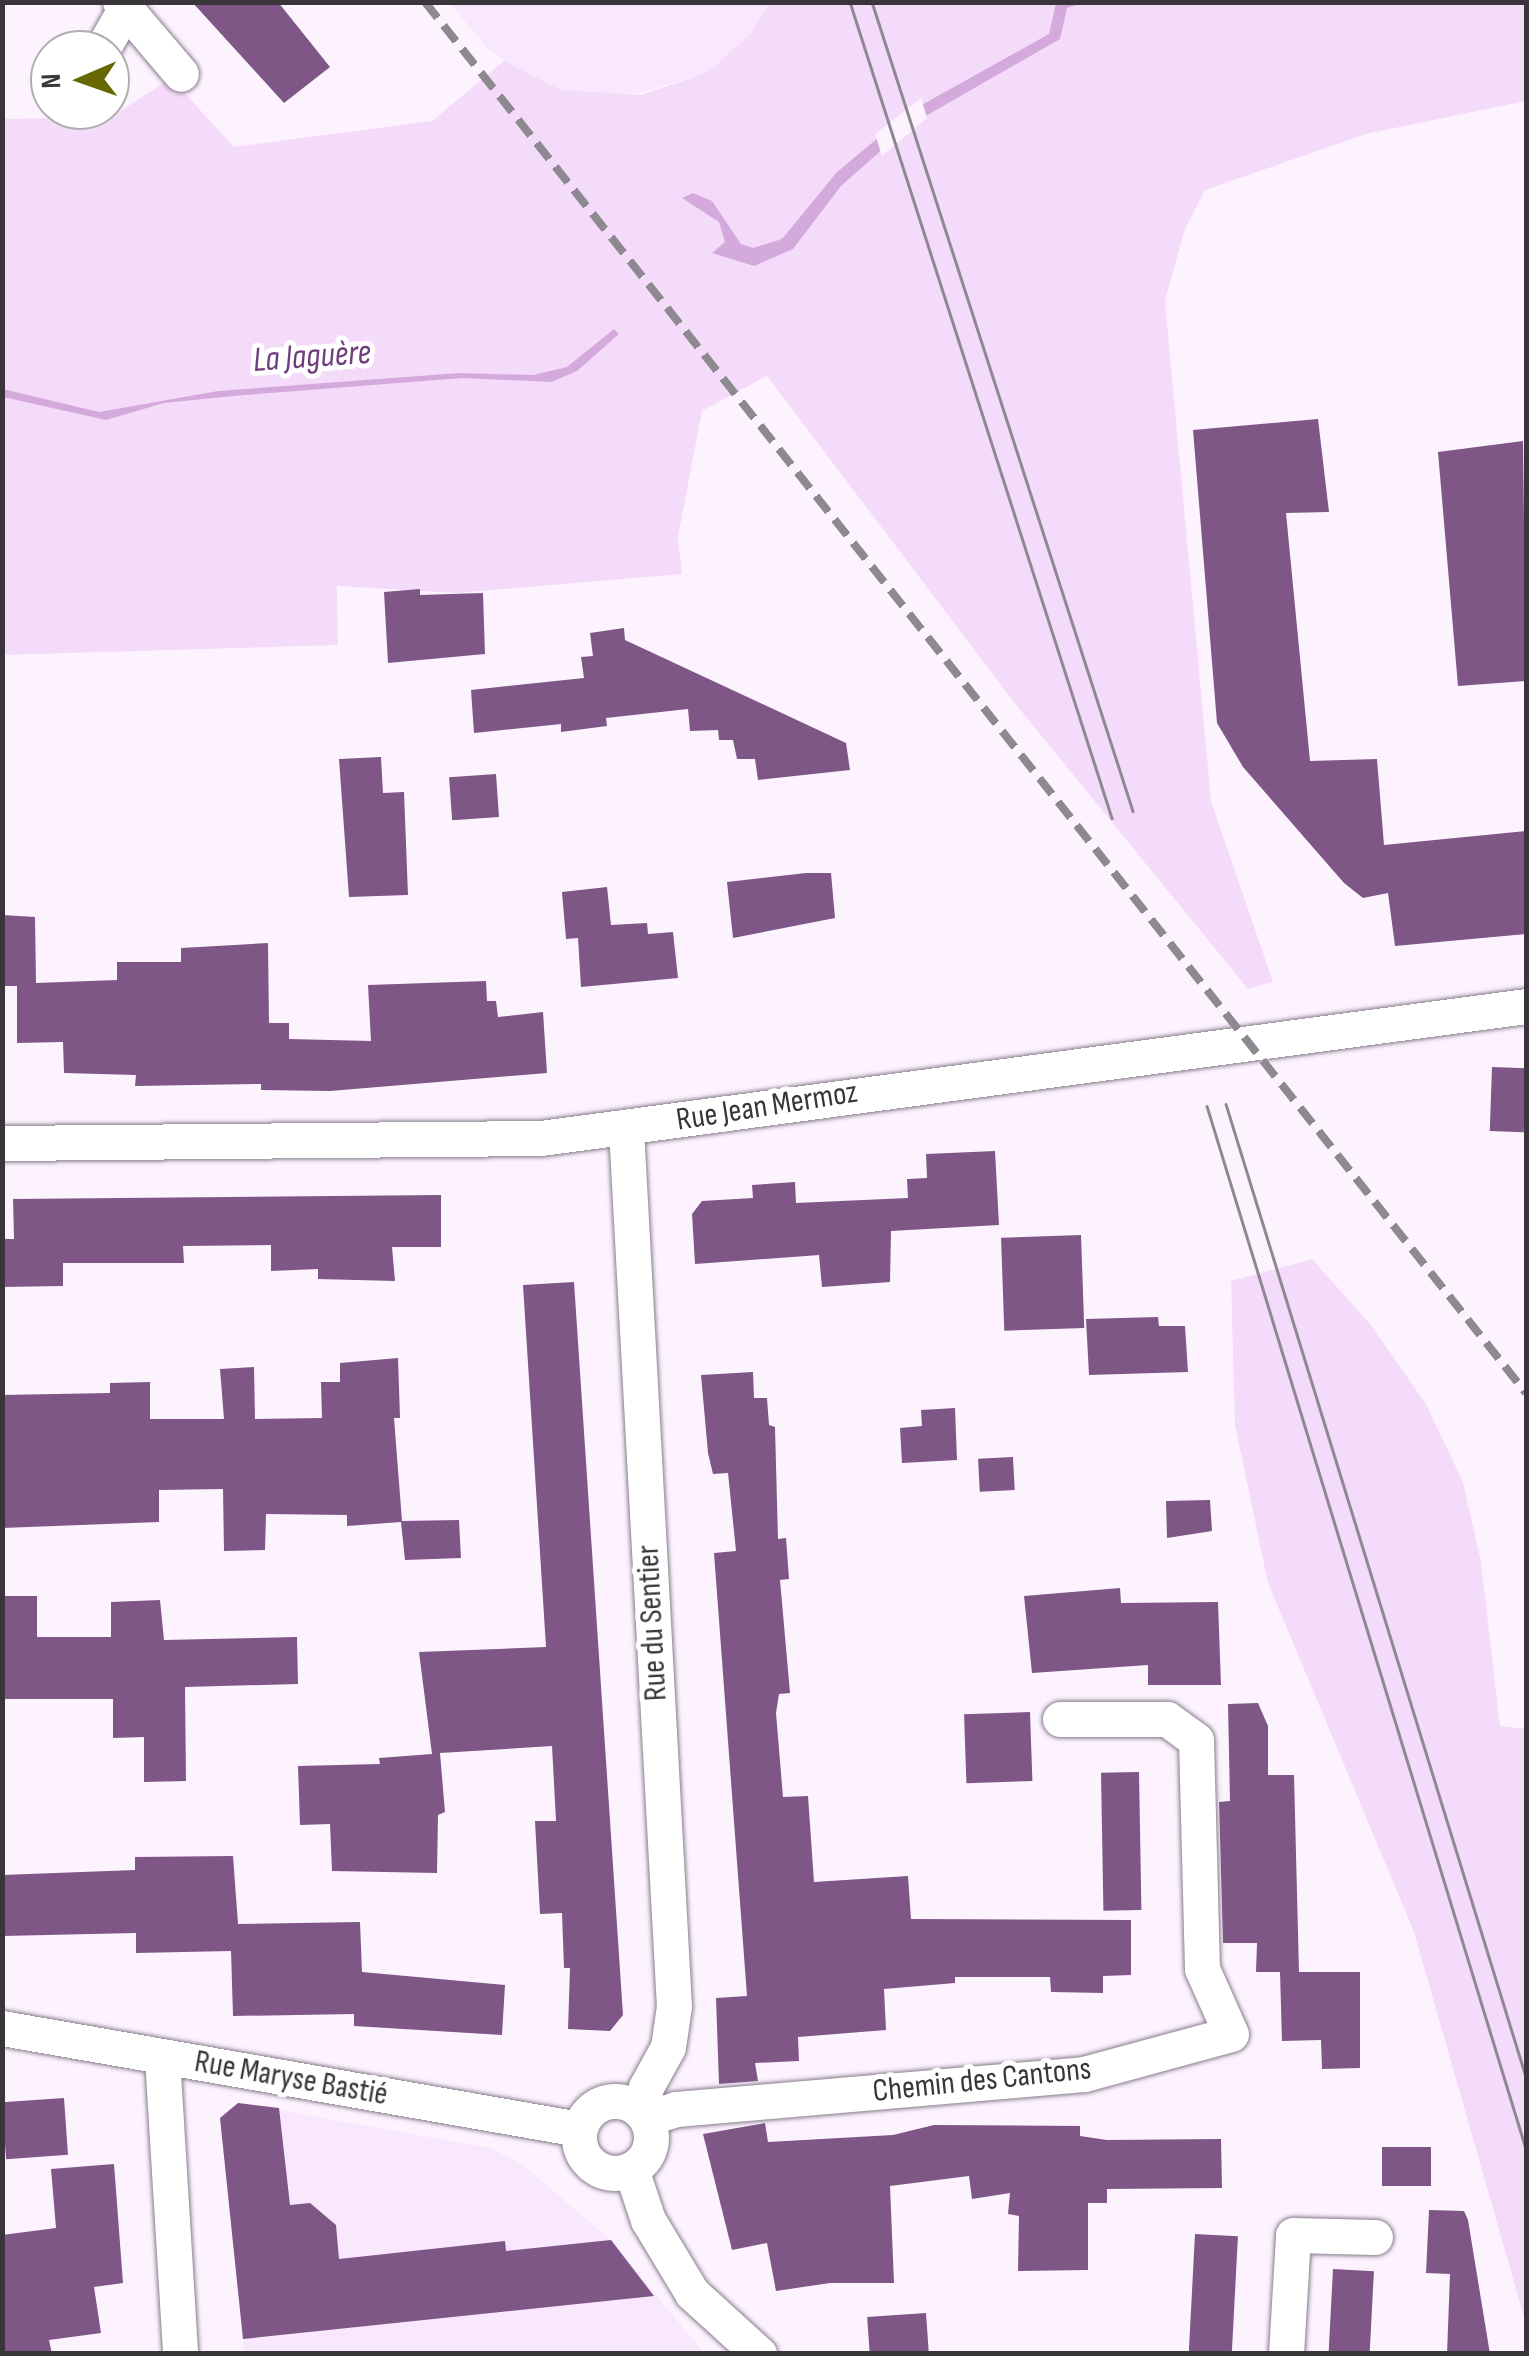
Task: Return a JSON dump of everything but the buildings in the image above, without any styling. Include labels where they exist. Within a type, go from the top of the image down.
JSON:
[{"type":"street","points":[[111,30],[122,6],[180,74]]},
{"type":"street","name":"Rue Jean Mermoz","points":[[2,1143],[541,1138],[626,1129],[970,1076],[1526,1006]]},
{"type":"street","name":"Rue du Sentier","points":[[626,1129],[674,2006],[668,2047],[646,2087],[644,2114]]},
{"type":"street","name":"Chemin des Cantons","points":[[644,2114],[1084,2074],[1231,2034],[1202,1969],[1196,1740],[1168,1719],[1060,1719]]},
{"type":"street","name":"Rue Maryse Bastié","points":[[2,2028],[579,2130]]},
{"type":"street","points":[[162,2057],[180,2354]]},
{"type":"street","points":[[623,2101],[644,2114],[648,2152],[632,2170],[614,2173],[594,2166],[580,2145],[579,2130],[602,2103],[623,2101]]},
{"type":"street","points":[[632,2170],[648,2220],[692,2293],[759,2354]]},
{"type":"street","points":[[1286,2354],[1292,2235],[1376,2238]]},
{"type":"shaded area","points":[[450,3],[770,3],[751,33],[708,72],[623,98],[561,90],[523,74],[487,48]]},
{"type":"shaded area","points":[[770,3],[1526,3],[1526,101],[1366,134],[1205,190],[1185,229],[1165,301],[1211,801],[1273,982],[1248,989],[1013,701],[767,376],[702,411],[678,537],[682,574],[456,593],[337,586],[338,645],[2,655],[3,119],[30,118],[30,130],[130,130],[130,105],[171,78],[234,147],[432,121],[504,61],[561,90],[641,95],[708,72],[751,33]]},
{"type":"shaded area","points":[[1056,3],[1082,3],[1067,8],[1060,39],[910,125],[841,186],[793,249],[754,266],[712,253],[725,242],[719,222],[682,198],[693,193],[712,201],[741,244],[753,248],[782,239],[837,172],[909,112],[1049,34]]},
{"type":"shaded area","points":[[614,329],[619,334],[577,371],[551,382],[463,378],[233,396],[164,403],[106,420],[3,397],[3,389],[99,412],[218,391],[459,373],[533,375],[567,367]]},
{"type":"shaded area","points":[[1312,1259],[1371,1325],[1426,1404],[1463,1482],[1481,1562],[1500,1726],[1526,1729],[1526,2324],[1414,1932],[1268,1583],[1235,1425],[1231,1281]]},
{"type":"shaded area","points":[[238,2103],[491,2148],[523,2165],[611,2240],[704,2353],[244,2353],[220,2118]]},
{"type":"pier","points":[[921,98],[927,118],[882,156],[875,134]]},
{"type":"tram line","points":[[850,2],[1112,818]]},
{"type":"tram line","points":[[872,2],[1133,811]]},
{"type":"tram line","points":[[1226,1104],[1526,2077]]},
{"type":"tram line","points":[[1207,1106],[1526,2149]]},
{"type":"railway","points":[[425,2],[1526,1393]]},
{"type":"water label","name":"La Jaguère","points":[[312,357]]}]
